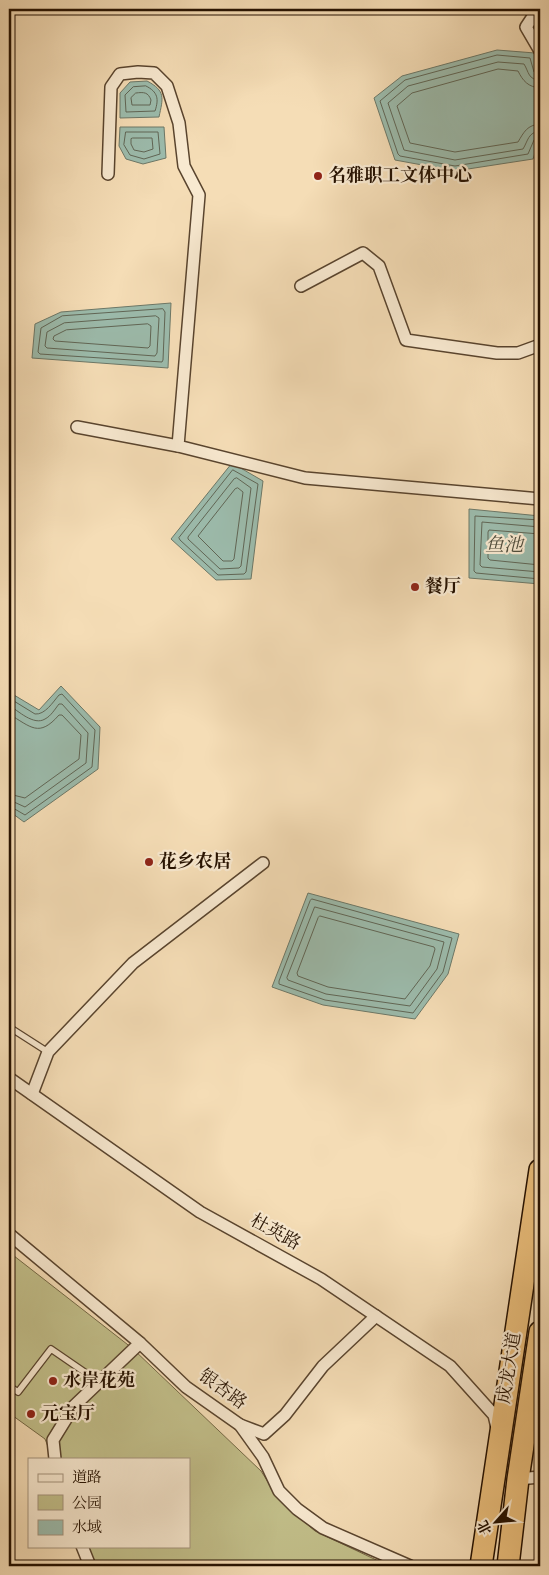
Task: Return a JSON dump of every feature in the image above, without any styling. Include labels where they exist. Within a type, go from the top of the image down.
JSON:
[{"type":"highway","name":"成龙大道","points":[[481,1566],[540,1170]]},
{"type":"highway","name":"成龙大道","points":[[508,1566],[518,1479],[540,1332]]},
{"type":"street","points":[[538,9],[526,27],[540,51]]},
{"type":"street","points":[[108,174],[111,87],[120,74],[138,72],[154,74],[167,86],[179,123],[184,166],[199,195],[178,446]]},
{"type":"street","points":[[301,286],[363,253],[379,266],[406,340],[496,353],[518,353],[540,345]]},
{"type":"street","points":[[77,427],[178,446],[305,478],[540,499]]},
{"type":"street","points":[[32,1094],[48,1052],[133,963],[263,864]]},
{"type":"street","name":"杜英路","points":[[9,1078],[200,1212],[321,1279],[450,1366],[494,1415],[500,1440]]},
{"type":"street","name":"银杏路","points":[[9,1234],[140,1343],[186,1387],[240,1425],[263,1457],[279,1491],[296,1509],[323,1528],[410,1566]]},
{"type":"street","points":[[240,1425],[264,1434],[286,1415],[323,1366],[376,1316]]},
{"type":"street","points":[[55,1458],[53,1440],[74,1406],[140,1343]]},
{"type":"street","points":[[518,1479],[540,1477]]},
{"type":"street","points":[[83,1548],[90,1566]]},
{"type":"lane","points":[[9,1026],[48,1052]]},
{"type":"lane","points":[[9,1386],[18,1392],[51,1349],[99,1382]]},
{"type":"green space","points":[[9,1252],[132,1348],[261,1471],[281,1502],[315,1531],[389,1566],[101,1566],[93,1559],[89,1548],[190,1548],[190,1458],[53,1458],[45,1439],[9,1413]]},
{"type":"water","points":[[497,50],[535,53],[540,81],[540,137],[533,159],[455,171],[395,160],[374,98],[402,76]]},
{"type":"water","points":[[147,81],[157,88],[162,96],[159,117],[120,118],[120,93],[130,82]]},
{"type":"water","points":[[120,127],[164,127],[166,158],[143,164],[126,159],[119,146]]},
{"type":"water","points":[[171,303],[168,368],[32,358],[35,324],[61,312]]},
{"type":"water","points":[[232,463],[263,481],[251,579],[216,580],[171,539]]},
{"type":"water","name":"鱼池","points":[[469,509],[540,516],[540,584],[469,578]]},
{"type":"water","points":[[61,686],[100,727],[98,769],[24,822],[9,811],[9,692],[39,710]]},
{"type":"water","points":[[308,893],[459,934],[448,974],[415,1019],[323,1005],[272,987]]},
{"type":"place","name":"名雅职工文体中心","points":[[318,176]]},
{"type":"place","name":"餐厅","points":[[415,587]]},
{"type":"place","name":"花乡农居","points":[[149,862]]},
{"type":"place","name":"水岸花苑","points":[[53,1381]]},
{"type":"place","name":"元宝厅","points":[[31,1414]]}]
